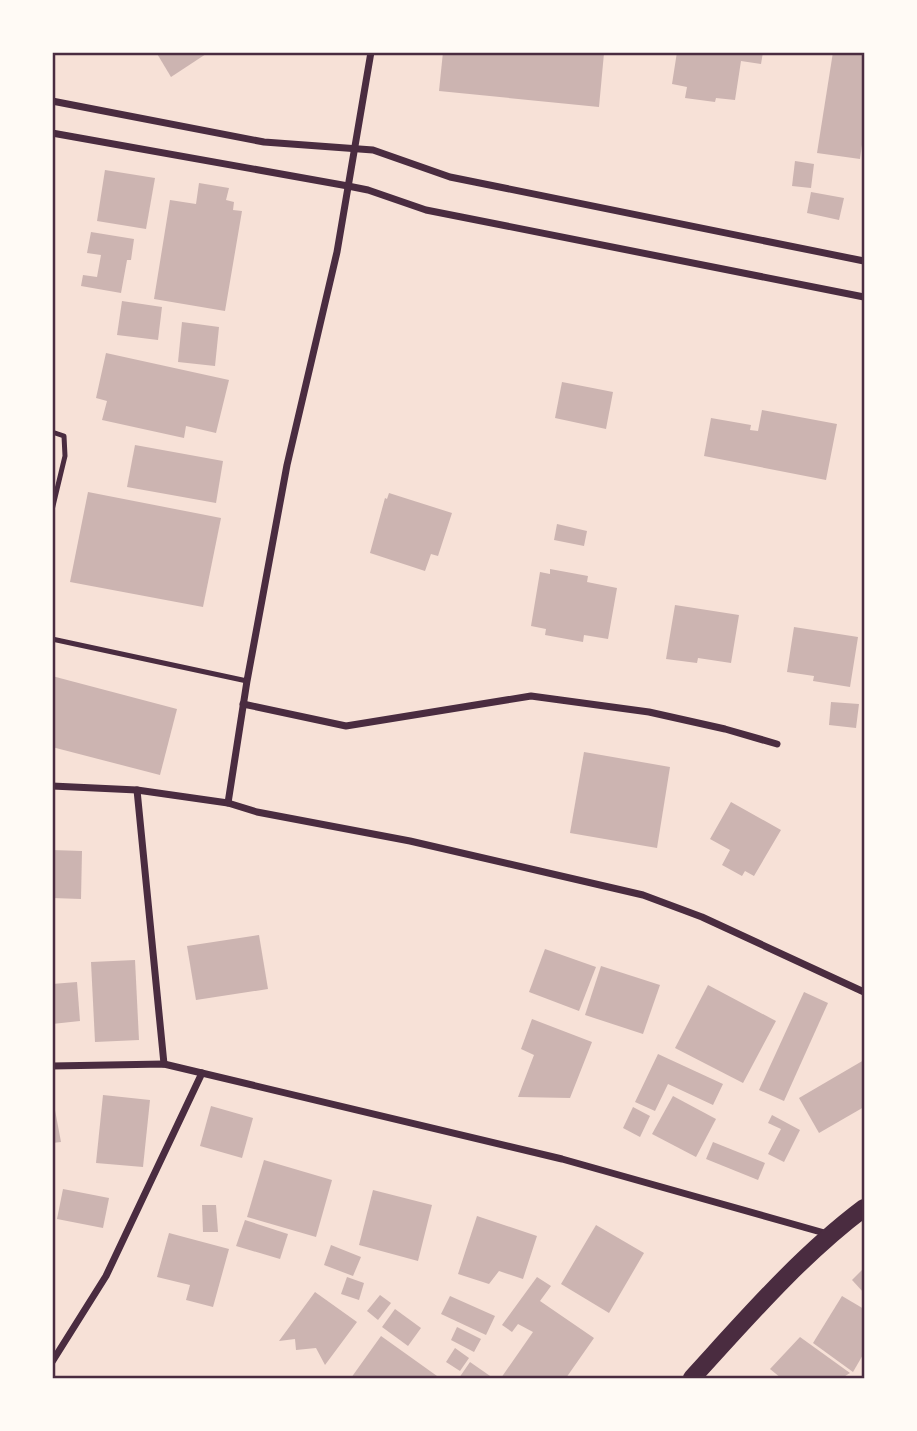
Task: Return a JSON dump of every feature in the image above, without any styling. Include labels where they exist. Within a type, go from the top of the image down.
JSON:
[{"type":"main road","points":[[692,1378],[829,1234],[864,1208]]},
{"type":"street","points":[[228,803],[247,681],[287,465],[337,252],[371,52]]},
{"type":"street","points":[[52,101],[264,142],[373,150],[450,177],[864,261]]},
{"type":"street","points":[[52,133],[368,190],[426,210],[864,297]]},
{"type":"street","points":[[243,704],[346,726],[531,696],[649,712],[777,744]]},
{"type":"street","points":[[52,786],[137,790],[228,803],[257,812],[410,841],[643,895],[702,918],[864,992]]},
{"type":"street","points":[[137,790],[164,1064]]},
{"type":"street","points":[[52,1066],[164,1064],[562,1159],[829,1234]]},
{"type":"street","points":[[52,1362],[106,1276],[202,1073]]},
{"type":"lane","points":[[52,432],[64,436],[65,456],[52,510]]},
{"type":"lane","points":[[52,639],[247,681]]},
{"type":"building","points":[[156,52],[209,52],[171,77]]},
{"type":"building","points":[[443,52],[604,53],[599,107],[439,91]]},
{"type":"building","points":[[677,52],[763,52],[761,64],[741,61],[735,100],[716,98],[715,102],[685,98],[687,87],[672,84]]},
{"type":"building","points":[[833,52],[864,52],[864,130],[860,159],[817,153]]},
{"type":"building","points":[[795,161],[814,164],[811,188],[792,186]]},
{"type":"building","points":[[105,170],[155,178],[146,229],[97,221]]},
{"type":"building","points":[[199,183],[229,188],[226,200],[234,202],[233,210],[242,211],[225,311],[154,299],[170,200],[196,204]]},
{"type":"building","points":[[811,192],[844,198],[839,220],[807,213]]},
{"type":"building","points":[[91,232],[134,239],[121,293],[81,286],[83,275],[97,277],[101,255],[87,253]]},
{"type":"building","points":[[122,301],[162,307],[158,340],[117,335]]},
{"type":"building","points":[[182,322],[219,327],[215,366],[178,362]]},
{"type":"building","points":[[106,353],[229,380],[216,433],[186,426],[184,438],[102,420],[107,401],[96,398]]},
{"type":"building","points":[[562,382],[613,392],[606,429],[555,418]]},
{"type":"building","points":[[762,410],[837,424],[826,480],[704,456],[711,418],[751,425],[750,430],[758,431]]},
{"type":"building","points":[[135,445],[223,461],[216,503],[127,487]]},
{"type":"building","points":[[88,492],[221,518],[203,607],[70,582]]},
{"type":"building","points":[[389,493],[452,513],[438,556],[431,554],[425,571],[370,553],[385,498],[387,499]]},
{"type":"building","points":[[557,524],[587,531],[584,546],[554,540]]},
{"type":"building","points":[[550,569],[588,576],[587,582],[617,588],[608,639],[584,635],[583,642],[545,635],[546,629],[531,626],[540,572],[550,574]]},
{"type":"building","points":[[675,605],[739,615],[731,663],[698,658],[697,663],[666,659]]},
{"type":"building","points":[[794,627],[858,637],[850,687],[813,681],[814,676],[787,672]]},
{"type":"building","points":[[52,676],[177,709],[160,775],[52,747]]},
{"type":"building","points":[[831,702],[859,704],[856,728],[829,725]]},
{"type":"building","points":[[584,752],[670,767],[657,848],[570,833]]},
{"type":"building","points":[[731,802],[781,830],[754,876],[745,871],[742,876],[722,865],[730,850],[710,839]]},
{"type":"building","points":[[52,850],[82,851],[81,899],[52,898]]},
{"type":"building","points":[[259,935],[268,989],[196,1000],[187,946]]},
{"type":"building","points":[[545,949],[596,967],[579,1011],[529,992]]},
{"type":"building","points":[[135,960],[139,1040],[95,1042],[91,962]]},
{"type":"building","points":[[601,966],[660,985],[643,1034],[585,1015]]},
{"type":"building","points":[[77,982],[80,1021],[52,1024],[52,984]]},
{"type":"building","points":[[708,985],[776,1021],[743,1083],[675,1048]]},
{"type":"building","points":[[804,992],[828,1003],[784,1101],[759,1090]]},
{"type":"building","points":[[532,1019],[592,1042],[570,1098],[518,1097],[534,1055],[521,1049]]},
{"type":"building","points":[[658,1054],[723,1084],[713,1105],[668,1084],[655,1111],[635,1102]]},
{"type":"building","points":[[864,1060],[864,1107],[819,1133],[799,1098]]},
{"type":"building","points":[[52,1094],[61,1142],[52,1143]]},
{"type":"building","points":[[103,1095],[150,1100],[143,1167],[96,1163]]},
{"type":"building","points":[[673,1096],[716,1119],[696,1157],[652,1134]]},
{"type":"building","points":[[211,1106],[253,1118],[242,1158],[200,1146]]},
{"type":"building","points":[[633,1107],[650,1116],[640,1137],[623,1128]]},
{"type":"building","points":[[772,1115],[800,1130],[784,1162],[768,1154],[781,1129],[768,1123]]},
{"type":"building","points":[[713,1142],[765,1163],[758,1180],[706,1159]]},
{"type":"building","points":[[264,1160],[332,1180],[316,1237],[247,1217]]},
{"type":"building","points":[[63,1189],[109,1198],[103,1228],[57,1219]]},
{"type":"building","points":[[373,1190],[432,1205],[418,1261],[359,1245]]},
{"type":"building","points":[[202,1205],[216,1205],[218,1232],[203,1232]]},
{"type":"building","points":[[477,1216],[537,1236],[523,1279],[499,1271],[489,1284],[458,1274]]},
{"type":"building","points":[[245,1220],[288,1234],[280,1259],[236,1246]]},
{"type":"building","points":[[596,1225],[644,1253],[609,1313],[561,1284]]},
{"type":"building","points":[[169,1233],[229,1249],[213,1307],[186,1300],[190,1285],[157,1277]]},
{"type":"building","points":[[331,1245],[361,1257],[353,1276],[324,1265]]},
{"type":"building","points":[[864,1268],[864,1293],[852,1280]]},
{"type":"building","points":[[347,1277],[364,1283],[359,1300],[341,1294]]},
{"type":"building","points":[[537,1277],[551,1286],[540,1301],[594,1338],[566,1378],[501,1378],[533,1332],[518,1324],[512,1332],[502,1325]]},
{"type":"building","points":[[315,1292],[357,1322],[325,1365],[316,1348],[296,1350],[295,1339],[279,1341]]},
{"type":"building","points":[[380,1295],[391,1303],[378,1320],[367,1311]]},
{"type":"building","points":[[450,1296],[495,1316],[486,1335],[441,1314]]},
{"type":"building","points":[[842,1296],[864,1309],[864,1353],[853,1372],[813,1343]]},
{"type":"building","points":[[395,1309],[421,1328],[408,1346],[382,1327]]},
{"type":"building","points":[[457,1327],[481,1339],[474,1352],[451,1340]]},
{"type":"building","points":[[381,1336],[437,1376],[351,1378]]},
{"type":"building","points":[[800,1337],[850,1373],[842,1378],[781,1378],[770,1369]]},
{"type":"building","points":[[455,1348],[469,1358],[460,1371],[446,1362]]},
{"type":"building","points":[[470,1362],[493,1378],[459,1378]]}]
